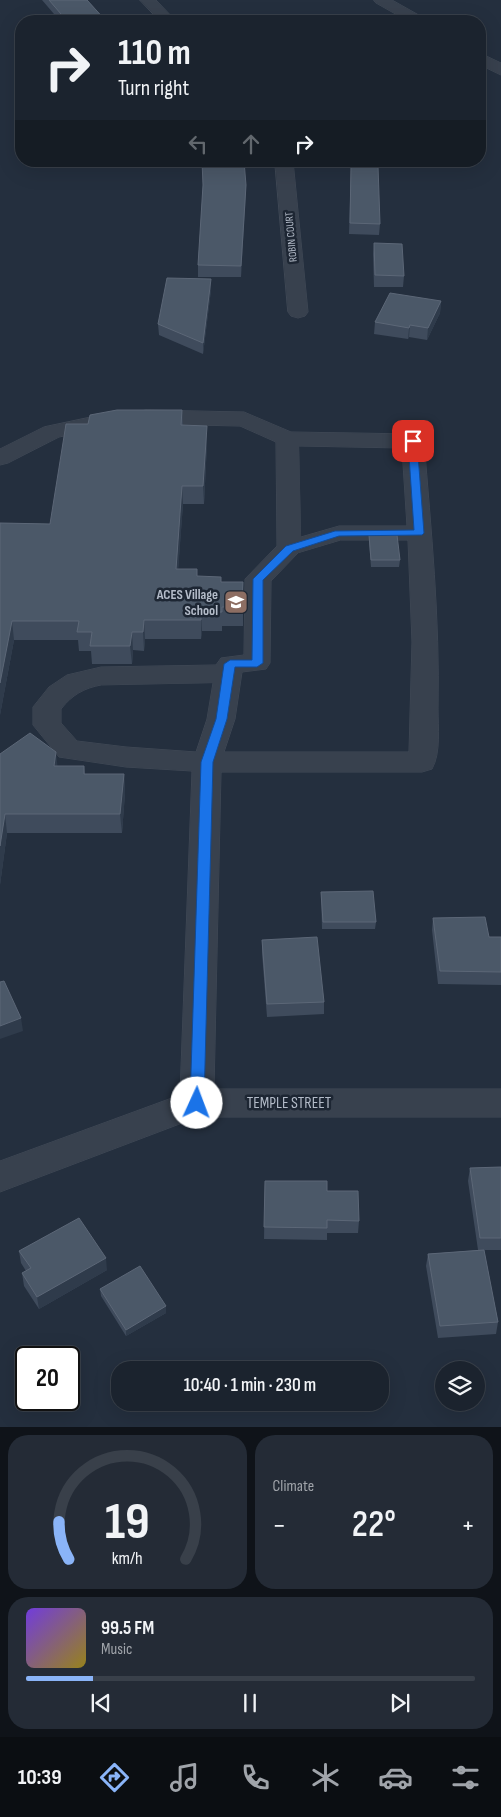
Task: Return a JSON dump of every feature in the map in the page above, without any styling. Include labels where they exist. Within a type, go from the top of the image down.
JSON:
[{"type":"street","points":[[147,0],[162,15]]},
{"type":"street","points":[[382,0],[408,15]]},
{"type":"street","points":[[486,61],[501,70]]},
{"type":"street","name":"ROBIN COURT","points":[[285,167],[298,312]]},
{"type":"street","points":[[0,458],[52,432],[122,418],[244,419],[287,439],[413,441],[419,533],[426,719],[422,762],[207,762],[126,757],[68,750],[47,725],[47,707],[59,693],[77,681],[101,676],[228,674]]},
{"type":"street","points":[[287,439],[289,548]]},
{"type":"street","points":[[197,1103],[207,762],[221,719],[230,664],[257,663],[258,579],[289,548],[338,533],[419,533]]},
{"type":"street","name":"TEMPLE STREET","points":[[0,1177],[197,1103],[501,1103]]},
{"type":"building","points":[[49,0],[87,0],[101,15],[62,15]]},
{"type":"building","points":[[202,167],[244,167],[246,185],[241,266],[198,265],[203,185]]},
{"type":"building","points":[[351,167],[378,167],[380,224],[350,223]]},
{"type":"building","points":[[374,243],[402,244],[404,276],[375,275]]},
{"type":"building","points":[[167,278],[211,279],[203,343],[158,324]]},
{"type":"building","points":[[390,293],[441,301],[428,328],[410,325],[409,328],[375,322]]},
{"type":"building","points":[[117,410],[182,410],[181,425],[207,426],[203,486],[182,486],[176,569],[197,569],[197,576],[221,577],[221,582],[243,582],[242,607],[222,607],[222,612],[201,613],[201,620],[144,620],[143,632],[132,632],[130,646],[90,646],[92,632],[77,632],[79,621],[12,621],[0,683],[0,523],[50,524],[66,424],[88,424],[90,415]]},
{"type":"building","points":[[369,535],[397,535],[400,560],[371,560]]},
{"type":"building","points":[[30,733],[56,752],[54,766],[84,766],[84,774],[124,774],[120,814],[5,814],[0,846],[0,754]]},
{"type":"building","points":[[373,891],[376,922],[323,922],[321,892]]},
{"type":"building","points":[[485,917],[489,937],[501,937],[501,972],[440,971],[433,918]]},
{"type":"building","points":[[317,937],[324,1002],[267,1004],[262,940]]},
{"type":"building","points":[[4,981],[21,1018],[0,1026],[0,982]]},
{"type":"building","points":[[501,1167],[501,1238],[480,1238],[470,1168]]},
{"type":"building","points":[[265,1181],[327,1181],[327,1191],[358,1191],[359,1221],[327,1220],[327,1228],[264,1227]]},
{"type":"building","points":[[79,1218],[106,1258],[37,1297],[22,1273],[31,1268],[19,1251]]},
{"type":"building","points":[[484,1250],[498,1322],[440,1326],[428,1254]]},
{"type":"building","points":[[140,1266],[166,1306],[126,1330],[100,1289]]},
{"type":"place","name":"ACES Village School","points":[[236,602]]},
{"type":"route","points":[[197,1103],[207,762],[221,719],[230,664],[257,663],[258,579],[289,548],[338,533],[419,533],[413,441]]}]
